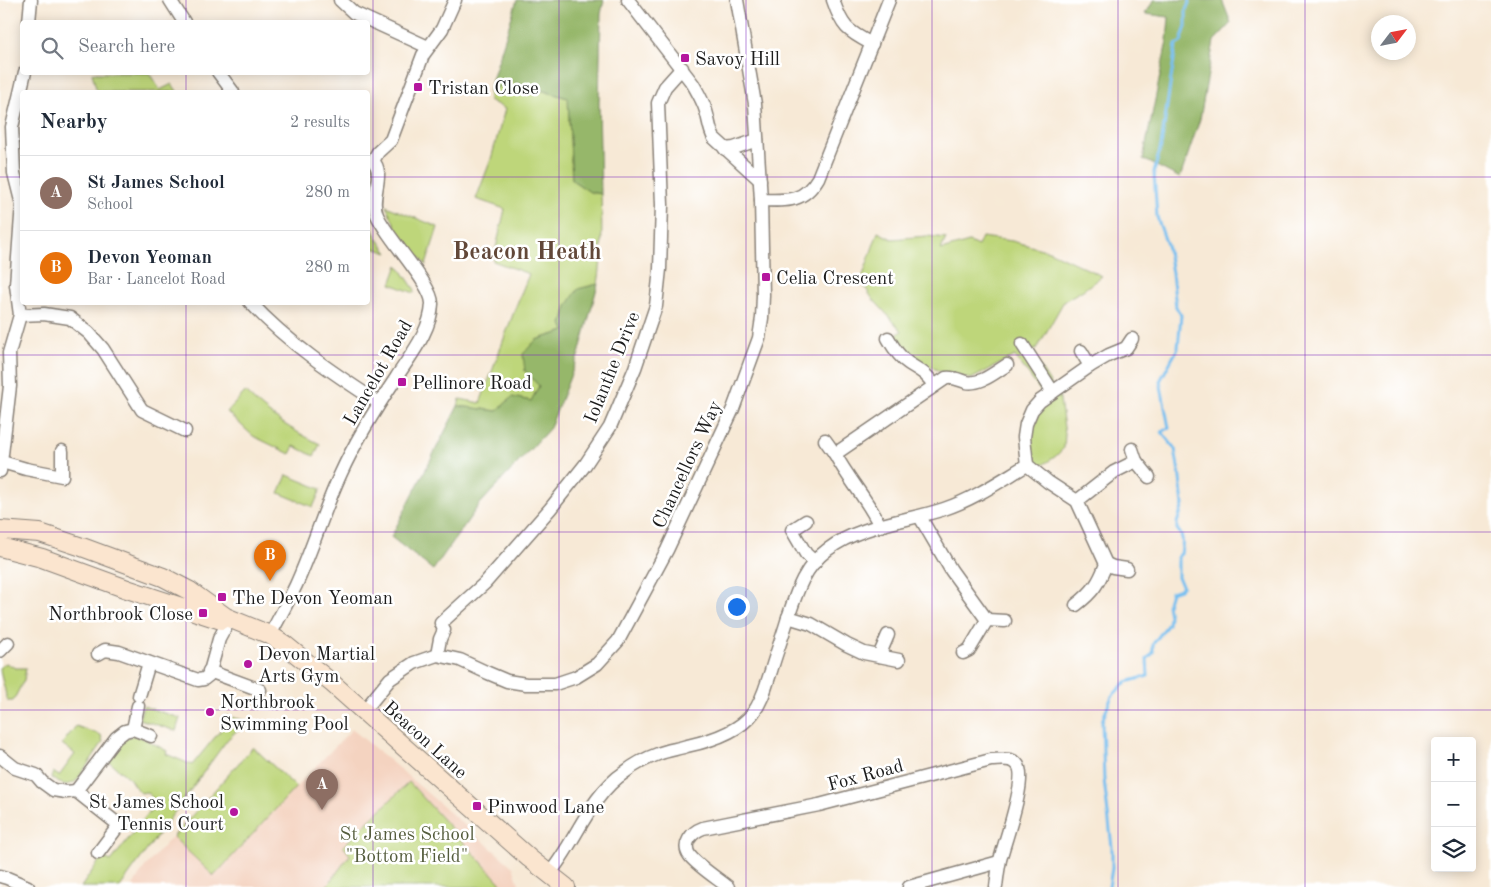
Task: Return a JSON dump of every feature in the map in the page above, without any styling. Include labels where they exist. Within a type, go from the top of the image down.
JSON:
[{"type":"street","points":[[29,20],[31,0]]},
{"type":"street","points":[[170,0],[183,20]]},
{"type":"street","points":[[340,0],[354,13],[369,20]]},
{"type":"street","name":"Lancelot Road","points":[[270,635],[296,584],[320,521],[342,471],[379,403],[415,349],[429,321],[433,302],[426,286],[376,214],[374,200],[378,176],[376,164],[370,158],[391,140],[423,55],[442,29],[455,0]]},
{"type":"street","points":[[628,0],[682,68],[700,96],[706,111],[710,131],[714,138],[760,180]]},
{"type":"street","name":"Chancellors Way","points":[[364,711],[390,679],[414,663],[437,656],[460,660],[507,681],[546,685],[565,682],[585,672],[597,664],[618,641],[667,550],[733,409],[759,338],[763,295],[760,180],[755,104],[737,0]]},
{"type":"street","points":[[833,0],[844,25],[853,34],[872,44]]},
{"type":"street","points":[[761,200],[794,198],[804,195],[811,189],[818,178],[889,0]]},
{"type":"street","points":[[370,20],[428,47]]},
{"type":"street","name":"Iolanthe Drive","points":[[437,656],[440,639],[444,630],[441,623],[485,583],[550,510],[585,465],[610,427],[635,368],[656,306],[660,269],[662,205],[658,103],[665,87],[682,68]]},
{"type":"street","points":[[25,75],[28,90]]},
{"type":"street","points":[[21,90],[25,75]]},
{"type":"street","points":[[220,75],[232,90]]},
{"type":"street","points":[[20,92],[12,127],[17,138],[14,173],[20,196]]},
{"type":"street","points":[[725,148],[734,148],[757,140]]},
{"type":"street","points":[[20,231],[16,285],[20,315],[4,352],[10,386],[1,466],[62,476],[62,451]]},
{"type":"street","points":[[253,305],[280,334],[379,403]]},
{"type":"street","points":[[20,315],[44,314],[70,318],[89,333],[103,348],[142,410],[185,432]]},
{"type":"street","points":[[888,338],[894,349],[906,362],[925,373],[934,386]]},
{"type":"street","points":[[1127,569],[1106,564],[1077,501],[1048,482],[1027,465],[1024,437],[1026,424],[1032,410],[1040,401],[1090,366],[1126,348],[1132,339]]},
{"type":"street","points":[[1022,344],[1052,392]]},
{"type":"street","points":[[1080,351],[1090,366]]},
{"type":"street","points":[[835,454],[946,378],[951,377],[965,382],[977,382],[1007,365]]},
{"type":"street","points":[[825,440],[844,472],[875,515],[880,526]]},
{"type":"street","points":[[1077,501],[1134,455],[1149,477]]},
{"type":"street","points":[[558,882],[559,862],[597,800],[615,780],[626,771],[659,753],[689,746],[724,734],[740,725],[753,713],[763,697],[798,588],[809,568],[826,551],[849,536],[880,526],[920,517],[962,502],[1027,465]]},
{"type":"street","points":[[920,517],[950,570],[987,620],[992,622],[1005,621]]},
{"type":"street","points":[[806,521],[786,533],[814,562]]},
{"type":"street","name":"Beacon Lane","points":[[0,530],[40,533],[82,546],[163,577],[190,591],[228,618],[270,635],[298,655],[364,711],[558,882]]},
{"type":"street","name":"Beacon Lane","points":[[0,547],[42,558],[220,620],[228,618]]},
{"type":"street","points":[[1076,605],[1090,595],[1101,577],[1106,564]]},
{"type":"street","points":[[788,617],[811,624],[864,653],[899,660]]},
{"type":"street","points":[[98,654],[105,650],[119,652],[198,680],[204,679],[209,675],[219,639],[228,618]]},
{"type":"street","points":[[963,653],[969,650],[987,620]]},
{"type":"street","points":[[879,656],[888,635]]},
{"type":"street","points":[[133,729],[148,663]]},
{"type":"street","points":[[209,671],[260,690]]},
{"type":"street","points":[[76,791],[116,738],[125,731],[133,729],[151,736]]},
{"type":"street","points":[[0,756],[15,768],[36,775],[53,790],[76,791],[119,825],[98,854]]},
{"type":"street","name":"Fox Road","points":[[728,887],[690,856],[689,838],[695,831],[819,805],[991,760],[1012,760],[1021,771],[1020,780],[1018,794],[999,862]]},
{"type":"street","points":[[909,887],[999,862],[996,887]]},
{"type":"street","points":[[0,876],[28,887]]},
{"type":"shaded area","points":[[352,729],[513,867],[520,887],[132,887],[144,868],[253,747],[296,787]]},
{"type":"green space","points":[[517,0],[604,0],[601,14],[599,103],[601,194],[590,192],[572,180],[568,98],[512,82],[489,90]]},
{"type":"green space","points":[[1154,0],[1222,0],[1231,23],[1214,41],[1200,119],[1180,178],[1143,159],[1167,41],[1169,17],[1145,14]]},
{"type":"green space","points":[[93,75],[150,75],[160,90],[96,90]]},
{"type":"green space","points":[[512,82],[568,98],[572,180],[590,192],[601,194],[602,228],[598,284],[578,289],[565,331],[536,340],[525,371],[539,386],[531,401],[512,397],[498,411],[458,406],[460,399],[480,403],[529,274],[493,261],[505,209],[476,199],[491,159],[505,109],[489,100],[489,90]]},
{"type":"green space","points":[[172,84],[176,90],[160,90]]},
{"type":"green space","points":[[386,206],[438,227],[426,265],[397,229]]},
{"type":"green space","points":[[370,224],[375,235],[388,253],[370,247]]},
{"type":"green space","points":[[878,232],[892,239],[927,236],[946,238],[941,250],[969,242],[978,246],[982,237],[1012,241],[1049,251],[1102,276],[1064,301],[1038,347],[1031,353],[1052,386],[1042,393],[1015,356],[971,379],[945,374],[904,353],[895,335],[902,331],[872,298],[861,281]]},
{"type":"green space","points":[[398,265],[415,290],[414,293],[391,284]]},
{"type":"green space","points":[[598,284],[579,354],[550,428],[479,505],[433,570],[391,537],[458,406],[497,411],[512,397],[531,401],[539,386],[525,371],[523,354],[536,340],[565,331],[562,324],[567,306],[578,289]]},
{"type":"green space","points":[[245,392],[280,421],[320,444],[314,456],[294,446],[290,454],[253,436],[227,412]]},
{"type":"green space","points":[[1059,393],[1065,434],[1064,448],[1040,467],[1035,460],[1030,445],[1033,422],[1041,409]]},
{"type":"green space","points":[[287,475],[321,489],[313,507],[279,493]]},
{"type":"green space","points":[[6,663],[15,668],[26,668],[24,680],[13,701],[7,701],[6,699],[1,675],[0,667]]},
{"type":"green space","points":[[143,706],[180,718],[176,731],[139,719]]},
{"type":"green space","points":[[226,716],[247,721],[227,740],[120,887],[81,887],[102,857],[111,861],[157,802],[146,792],[141,793],[130,779],[107,760],[119,742],[133,735],[167,751],[166,754],[192,765],[220,731]]},
{"type":"green space","points":[[76,726],[101,735],[103,742],[77,780],[70,784],[64,784],[51,778],[53,772],[59,776],[75,754],[62,744]]},
{"type":"green space","name":"St James School Tennis Court","points":[[253,747],[296,787],[214,876],[173,837]]},
{"type":"green space","name":"St James School \"Bottom Field\"","points":[[409,782],[504,887],[326,887],[350,855],[343,846]]},
{"type":"waterway","points":[[1109,887],[1112,868],[1112,847],[1104,780],[1102,721],[1112,696],[1126,682],[1148,676],[1147,659],[1153,653],[1153,644],[1168,624],[1167,605],[1171,592],[1183,586],[1178,578],[1178,556],[1181,554],[1182,538],[1177,529],[1177,523],[1183,505],[1180,478],[1175,449],[1162,432],[1169,428],[1160,381],[1178,348],[1181,315],[1176,307],[1167,245],[1157,217],[1154,172],[1161,146],[1176,45],[1181,42],[1186,26],[1186,10],[1190,0]]},
{"type":"place","name":"Savoy Hill","points":[[685,58]]},
{"type":"place","name":"Tristan Close","points":[[418,87]]},
{"type":"place","name":"Celia Crescent","points":[[766,277]]},
{"type":"place","name":"Pellinore Road","points":[[402,382]]},
{"type":"place","name":"Devon Yeoman","points":[[270,581]]},
{"type":"place","name":"The Devon Yeoman","points":[[222,597]]},
{"type":"place","name":"Northbrook Close","points":[[203,613]]},
{"type":"place","name":"Devon Martial Arts Gym","points":[[248,664]]},
{"type":"place","name":"Northbrook Swimming Pool","points":[[210,712]]},
{"type":"place","name":"Pinwood Lane","points":[[477,806]]},
{"type":"place","name":"St James School","points":[[322,810]]},
{"type":"place","name":"St James School Tennis Court","points":[[234,812]]},
{"type":"district","name":"Beacon Heath","points":[[527,251]]}]
